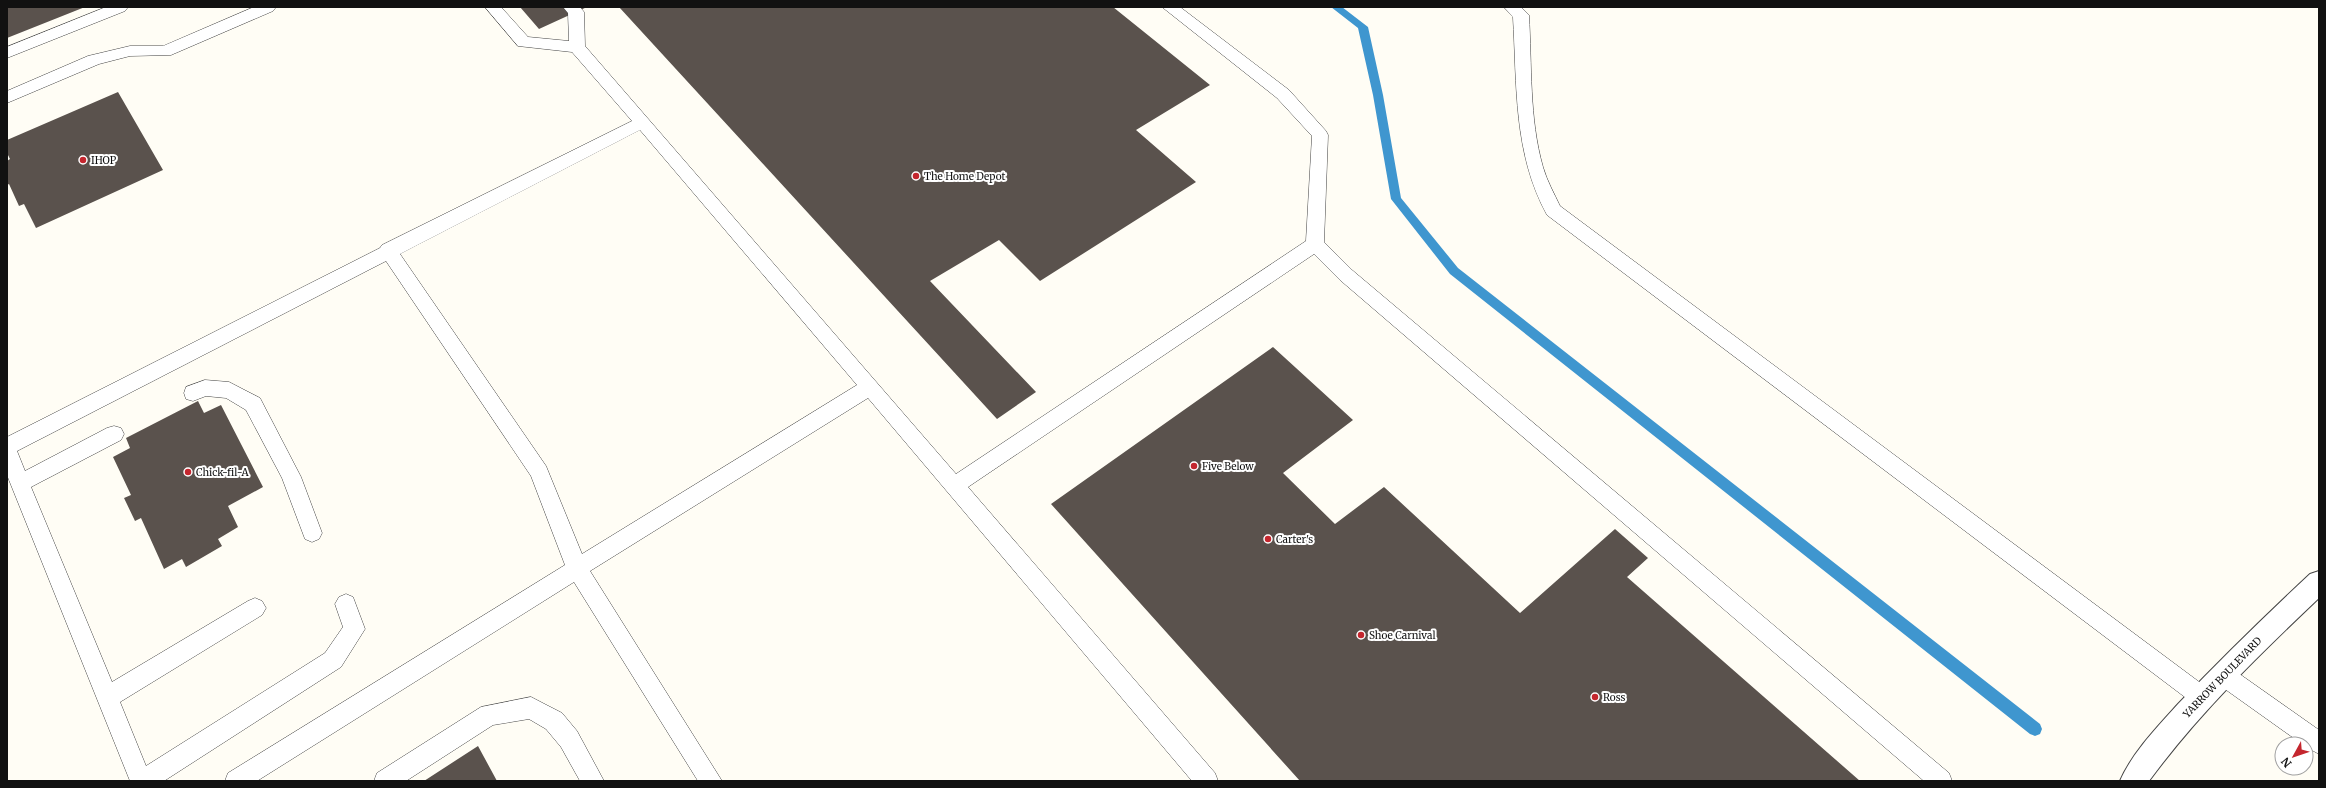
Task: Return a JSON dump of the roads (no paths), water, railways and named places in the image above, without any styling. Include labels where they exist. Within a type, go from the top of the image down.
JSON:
[{"type":"street","name":"YARROW BOULEVARD","points":[[2133,781],[2168,734],[2202,697],[2249,648],[2319,582]]},
{"type":"lane","points":[[7,52],[120,7]]},
{"type":"lane","points":[[7,97],[94,60],[130,51],[165,51],[268,7]]},
{"type":"lane","points":[[493,7],[523,42],[577,47]]},
{"type":"lane","points":[[571,7],[576,12],[577,47],[643,122],[1207,781]]},
{"type":"lane","points":[[1170,7],[1283,94],[1320,135],[1315,244],[1352,280],[1941,781]]},
{"type":"lane","points":[[1512,7],[1521,15],[1524,53],[1522,87],[1534,165],[1553,210],[2202,697]]},
{"type":"lane","points":[[7,446],[388,250],[643,122]]},
{"type":"lane","points":[[954,486],[1315,244]]},
{"type":"lane","points":[[388,250],[539,472],[578,570],[711,781]]},
{"type":"lane","points":[[236,781],[500,615],[578,570],[870,387]]},
{"type":"lane","points":[[193,393],[205,388],[229,390],[253,404],[291,477],[312,533]]},
{"type":"lane","points":[[20,483],[114,434]]},
{"type":"lane","points":[[7,451],[142,781],[333,660],[354,629],[346,604]]},
{"type":"lane","points":[[108,697],[255,608]]},
{"type":"lane","points":[[2223,675],[2319,743]]},
{"type":"lane","points":[[385,781],[489,715],[531,708],[554,721],[569,739],[593,781]]},
{"type":"waterway","points":[[1336,7],[1363,27],[1378,95],[1396,199],[1454,271],[2035,729]]},
{"type":"place","name":"IHOP","points":[[83,160]]},
{"type":"place","name":"The Home Depot","points":[[916,176]]},
{"type":"place","name":"Five Below","points":[[1194,466]]},
{"type":"place","name":"Chick-fil-A","points":[[188,472]]},
{"type":"place","name":"Carter's","points":[[1268,539]]},
{"type":"place","name":"Shoe Carnival","points":[[1361,635]]},
{"type":"place","name":"Ross","points":[[1595,697]]}]
